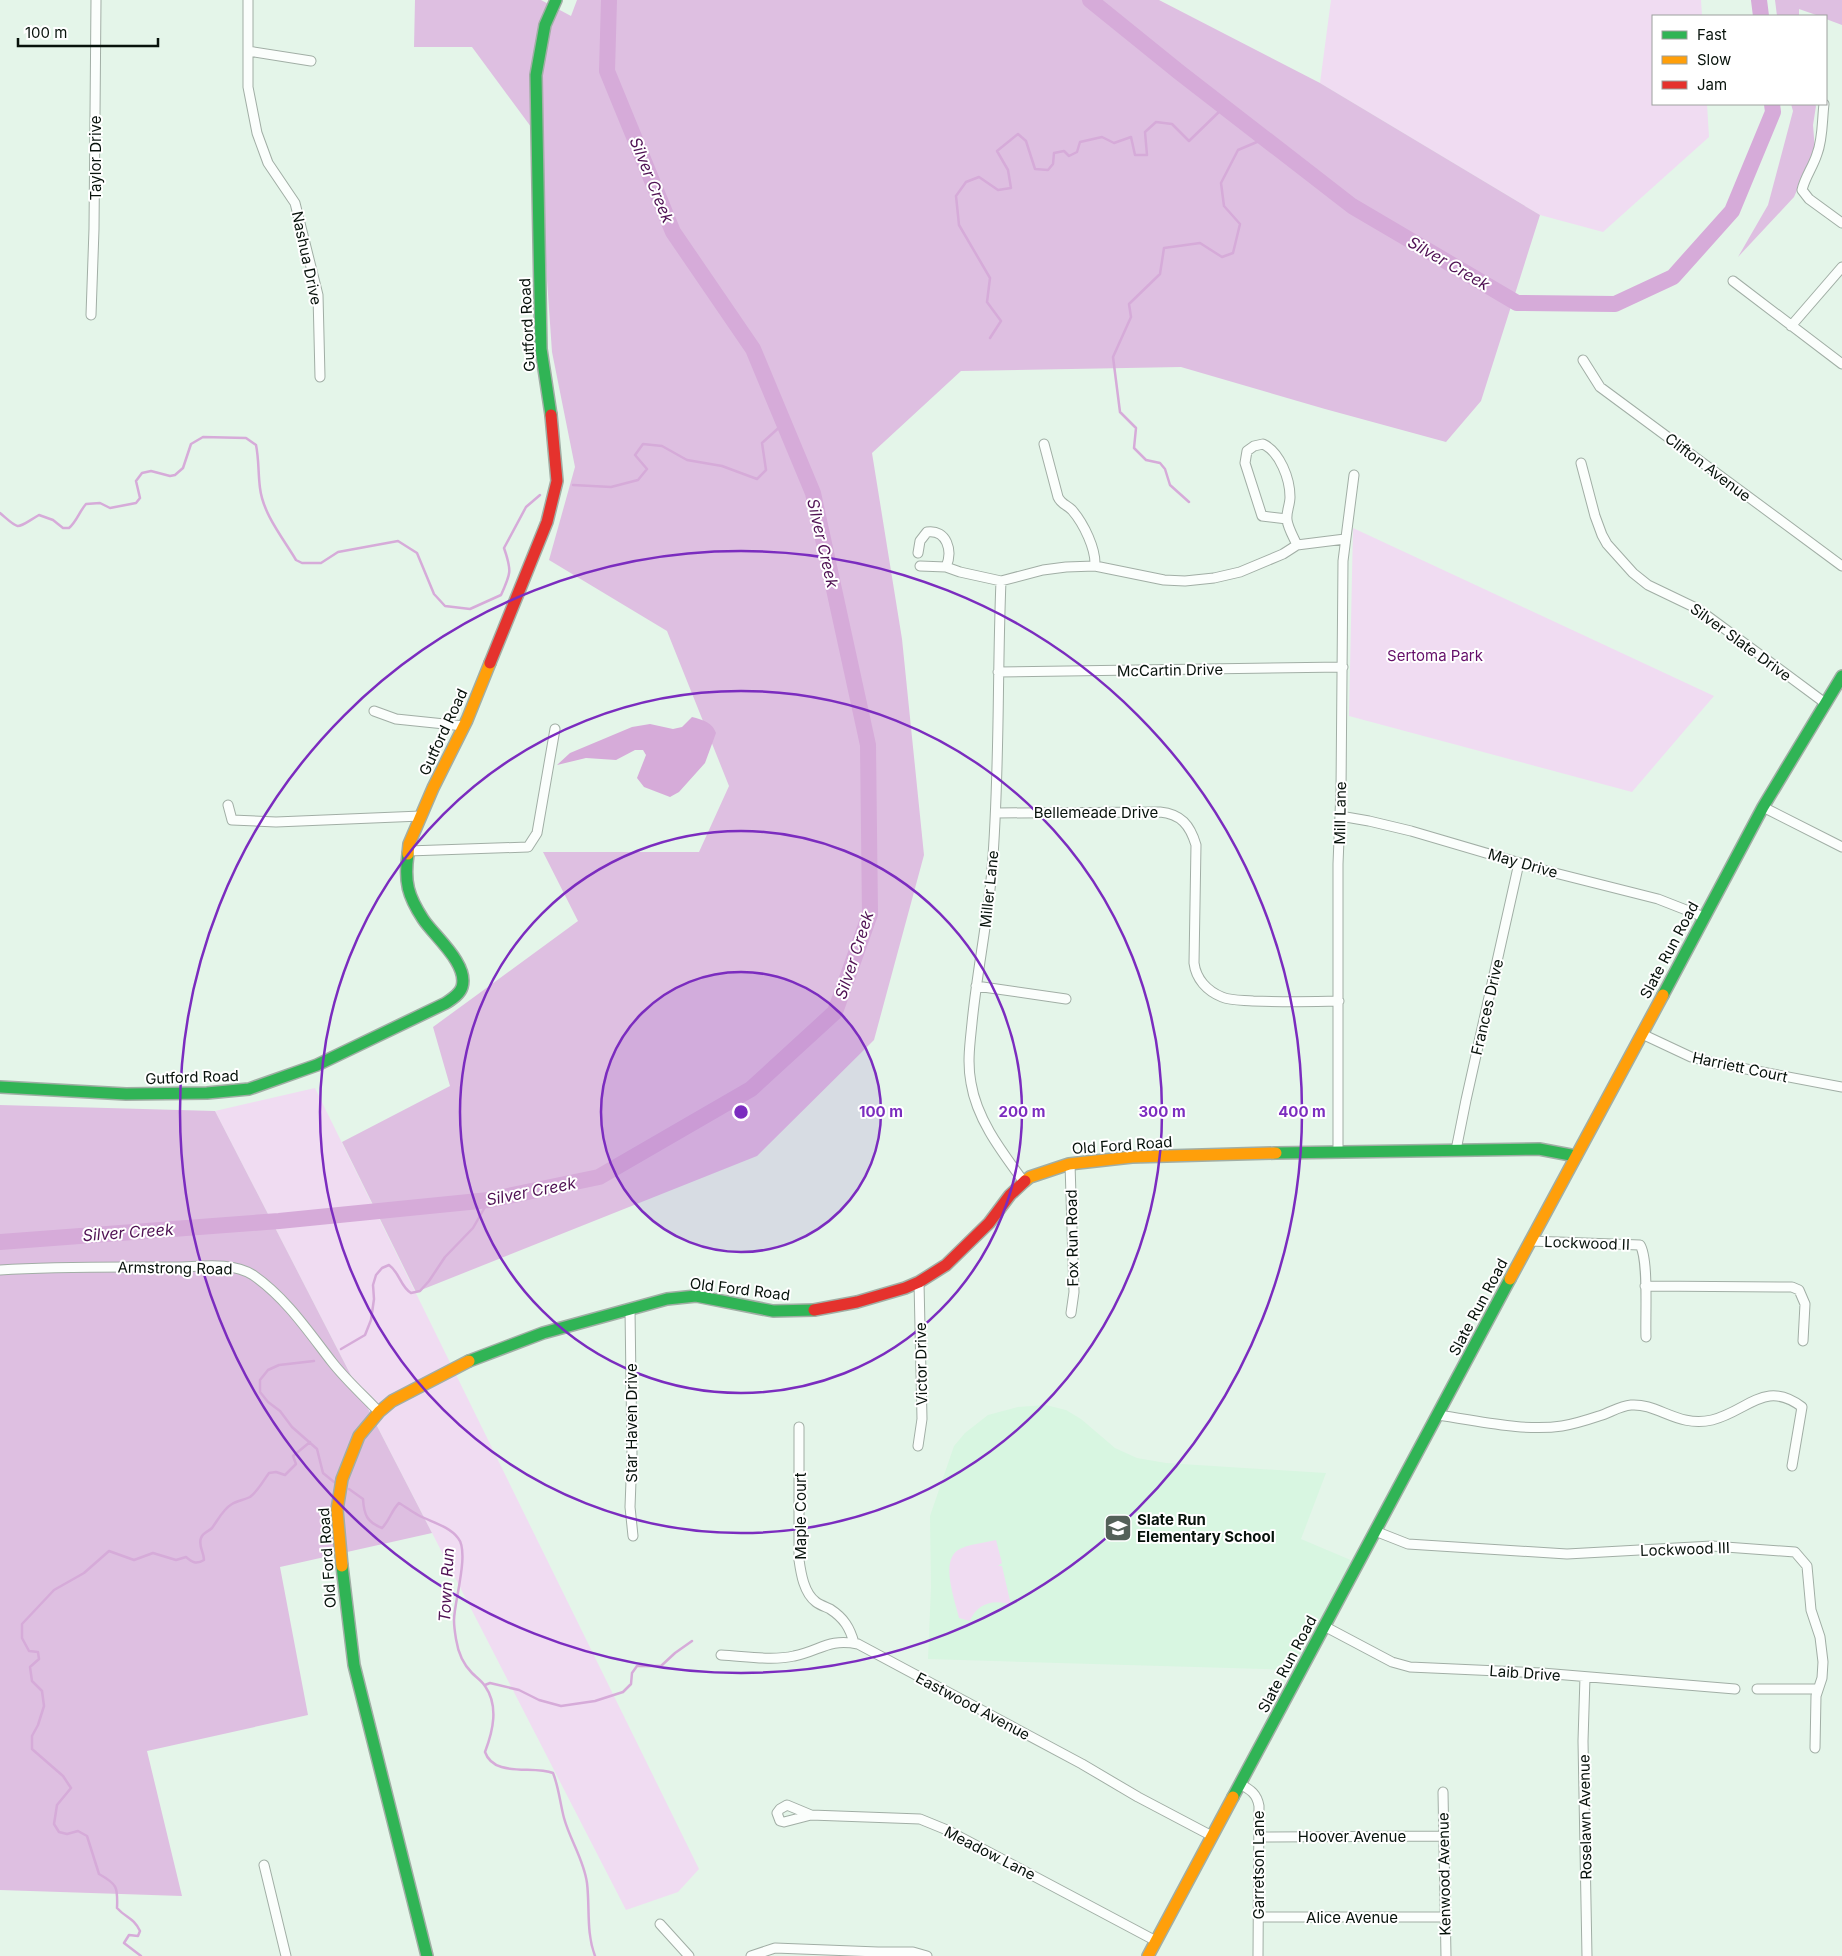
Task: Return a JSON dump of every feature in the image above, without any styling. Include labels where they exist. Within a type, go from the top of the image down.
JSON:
[{"type":"street","name":"Taylor Drive","points":[[91,315],[94,229],[96,0]]},
{"type":"street","name":"Nashua Drive","points":[[248,0],[248,88],[257,133],[268,163],[295,203],[318,295],[320,377]]},
{"type":"street","name":"Gutford Road","points":[[0,1087],[126,1094],[207,1093],[249,1089],[317,1065],[446,1002],[456,996],[462,987],[462,975],[453,956],[423,920],[410,895],[405,876],[409,844],[433,788],[464,726],[547,522],[557,481],[552,422],[540,349],[536,75],[545,26],[556,0]]},
{"type":"street","points":[[248,51],[311,60]]},
{"type":"street","points":[[1824,105],[1820,147],[1804,179],[1802,190],[1809,200],[1842,223]]},
{"type":"street","points":[[1791,326],[1842,267]]},
{"type":"street","points":[[1733,281],[1842,364]]},
{"type":"street","name":"Clifton Avenue","points":[[1583,360],[1600,387],[1842,566]]},
{"type":"street","points":[[1044,444],[1058,497],[1060,501],[1074,512],[1090,541],[1095,557],[1095,566]]},
{"type":"street","points":[[1287,519],[1262,516],[1245,463],[1247,451],[1254,446],[1263,444],[1273,451],[1286,474],[1290,498],[1287,519],[1296,546]]},
{"type":"street","name":"Silver Slate Drive","points":[[1581,463],[1602,535],[1607,544],[1632,573],[1657,590],[1698,609],[1825,703]]},
{"type":"street","name":"Mill Lane","points":[[1338,1152],[1338,864],[1345,539],[1354,475]]},
{"type":"street","points":[[918,553],[920,541],[927,532],[932,531],[940,534],[949,546],[946,567]]},
{"type":"street","points":[[920,566],[946,567],[1001,581],[1043,570],[1095,566],[1164,580],[1214,578],[1240,572],[1283,554],[1296,546],[1345,539]]},
{"type":"street","name":"Miller Lane","points":[[1001,581],[996,813],[992,870],[976,986],[969,1060],[970,1080],[974,1099],[996,1141],[1024,1182]]},
{"type":"street","name":"McCartin Drive","points":[[998,672],[1343,667]]},
{"type":"street","name":"Slate Run Road","points":[[1148,1956],[1763,807],[1842,676]]},
{"type":"street","points":[[374,711],[396,719],[464,726]]},
{"type":"street","points":[[408,851],[528,847],[537,833],[554,729]]},
{"type":"street","points":[[228,805],[232,820],[276,822],[421,816]]},
{"type":"street","points":[[1763,807],[1842,847]]},
{"type":"street","name":"Bellemeade Drive","points":[[996,813],[1160,812],[1181,817],[1190,829],[1196,845],[1194,963],[1195,971],[1202,984],[1215,994],[1232,1000],[1281,1002],[1339,1001]]},
{"type":"street","name":"May Drive","points":[[1340,816],[1369,820],[1519,863],[1658,899],[1704,917]]},
{"type":"street","name":"Frances Drive","points":[[1456,1150],[1519,863]]},
{"type":"street","points":[[976,986],[1066,1000]]},
{"type":"street","name":"Harriett Court","points":[[1642,1034],[1691,1057],[1842,1087]]},
{"type":"street","name":"Old Ford Road","points":[[427,1956],[354,1665],[344,1596],[337,1510],[340,1486],[352,1450],[360,1436],[379,1412],[406,1392],[467,1362],[544,1333],[667,1299],[696,1296],[773,1311],[823,1309],[890,1293],[919,1282],[946,1265],[989,1223],[1010,1195],[1024,1182],[1042,1172],[1070,1164],[1132,1157],[1456,1150],[1539,1149],[1576,1156]]},
{"type":"street","name":"Fox Run Road","points":[[1070,1164],[1074,1292],[1071,1312]]},
{"type":"street","name":"Lockwood II","points":[[1530,1241],[1640,1245],[1644,1250],[1646,1337]]},
{"type":"street","name":"Armstrong Road","points":[[0,1270],[33,1267],[142,1266],[240,1269],[254,1276],[284,1302],[333,1363],[379,1412]]},
{"type":"street","name":"Victor Drive","points":[[918,1446],[922,1419],[919,1282]]},
{"type":"street","points":[[1645,1286],[1792,1287],[1799,1290],[1805,1304],[1803,1341]]},
{"type":"street","name":"Star Haven Drive","points":[[630,1309],[632,1455],[630,1507],[633,1536]]},
{"type":"street","points":[[1437,1415],[1545,1427],[1562,1426],[1632,1405],[1648,1408],[1691,1422],[1712,1420],[1734,1412],[1761,1396],[1777,1396],[1791,1399],[1802,1407],[1792,1466]]},
{"type":"street","name":"Maple Court","points":[[799,1427],[799,1560],[801,1576],[807,1590],[816,1602],[830,1609],[847,1622],[854,1643]]},
{"type":"street","name":"Lockwood III","points":[[1375,1531],[1408,1544],[1567,1554],[1712,1546],[1794,1552],[1807,1566],[1811,1610],[1820,1636],[1823,1670],[1816,1696],[1815,1748]]},
{"type":"street","name":"Laib Drive","points":[[1324,1626],[1392,1662],[1410,1667],[1585,1677],[1735,1689]]},
{"type":"street","name":"Eastwood Avenue","points":[[721,1655],[782,1658],[796,1656],[834,1642],[847,1641],[854,1643],[886,1658],[955,1698],[1082,1764],[1138,1797],[1212,1836]]},
{"type":"street","name":"Roselawn Avenue","points":[[1585,1677],[1583,1741],[1587,1956]]},
{"type":"street","points":[[1757,1689],[1818,1689]]},
{"type":"street","name":"Garretson Lane","points":[[1240,1784],[1251,1790],[1257,1797],[1259,1837],[1258,1956]]},
{"type":"street","name":"Kenwood Avenue","points":[[1442,1792],[1446,1956]]},
{"type":"street","name":"Meadow Lane","points":[[811,1815],[920,1819],[947,1830],[1156,1941]]},
{"type":"street","name":"Hoover Avenue","points":[[1259,1837],[1444,1836]]},
{"type":"street","points":[[264,1865],[286,1956]]},
{"type":"street","name":"Alice Avenue","points":[[1258,1917],[1446,1918]]},
{"type":"street","points":[[660,1924],[689,1956]]},
{"type":"street","points":[[751,1956],[775,1948],[858,1954],[913,1952],[927,1956]]},
{"type":"shaded area","points":[[415,0],[541,0],[571,16],[577,0],[1159,0],[1320,83],[1540,215],[1481,401],[1446,442],[1181,367],[961,371],[872,453],[902,639],[924,855],[874,1040],[757,1156],[416,1292],[342,1142],[450,1086],[433,1027],[578,921],[543,852],[699,852],[729,786],[667,631],[549,560],[575,467],[552,352],[537,135],[472,47],[414,47]]},
{"type":"shaded area","points":[[1775,0],[1842,0],[1842,25],[1827,19],[1827,15],[1816,15],[1799,9],[1799,15],[1777,15]]},
{"type":"shaded area","points":[[1791,105],[1816,105],[1813,125],[1815,150],[1794,197],[1738,257],[1768,205],[1793,111]]},
{"type":"shaded area","points":[[692,717],[710,724],[716,733],[705,763],[679,792],[670,797],[644,787],[637,778],[646,755],[643,750],[635,750],[616,760],[586,758],[557,765],[570,753],[632,727],[650,724],[673,729],[682,727]]},
{"type":"shaded area","points":[[0,1105],[215,1111],[432,1533],[280,1567],[308,1715],[147,1751],[182,1896],[0,1890]]},
{"type":"shaded area","name":"Slate Run Elementary School","points":[[1046,1405],[1066,1410],[1081,1419],[1115,1448],[1137,1458],[1166,1463],[1326,1473],[1301,1539],[1353,1561],[1294,1670],[928,1659],[931,1587],[930,1516],[954,1446],[965,1433],[988,1415],[1018,1407]]},
{"type":"green space","points":[[1331,0],[1701,0],[1702,15],[1652,15],[1652,105],[1707,105],[1709,137],[1603,232],[1540,215],[1320,83]]},
{"type":"green space","name":"Sertoma Park","points":[[1353,528],[1714,696],[1632,792],[1349,716]]},
{"type":"green space","points":[[315,1088],[699,1869],[678,1892],[626,1910],[215,1111]]},
{"type":"green space","points":[[996,1540],[1002,1563],[998,1566],[1002,1566],[1011,1605],[998,1602],[986,1604],[977,1610],[970,1621],[959,1618],[949,1572],[953,1556],[958,1550],[966,1546]]},
{"type":"waterway","name":"Silver Creek","points":[[0,1242],[279,1221],[489,1200],[599,1177],[751,1089],[835,1012],[870,914],[868,745],[813,493],[753,349],[673,232],[607,71],[609,0]]},
{"type":"waterway","name":"Silver Creek","points":[[1090,0],[1179,72],[1352,206],[1517,303],[1615,304],[1673,277],[1732,211],[1773,112],[1772,105]]},
{"type":"waterway","name":"Silver Creek","points":[[1759,0],[1761,15]]},
{"type":"waterway","points":[[990,338],[1001,321],[987,302],[990,278],[959,225],[956,196],[966,182],[979,177],[998,190],[1011,188],[1008,170],[997,151],[1018,134],[1026,141],[1035,169],[1048,170],[1053,164],[1054,153],[1064,151],[1069,156],[1077,152],[1080,142],[1102,137],[1114,143],[1131,137],[1135,155],[1147,155],[1145,132],[1156,122],[1172,124],[1189,141],[1224,107]]},
{"type":"waterway","points":[[1189,502],[1170,485],[1165,469],[1160,463],[1146,460],[1134,448],[1136,428],[1120,412],[1113,357],[1131,317],[1129,304],[1160,274],[1164,248],[1200,243],[1222,257],[1233,253],[1240,224],[1224,206],[1221,183],[1238,150],[1264,139]]},
{"type":"waterway","points":[[573,485],[611,487],[638,480],[647,469],[635,455],[643,444],[662,446],[687,460],[722,466],[757,479],[766,470],[762,443],[784,423]]},
{"type":"waterway","points":[[0,513],[18,526],[39,515],[53,520],[63,528],[69,528],[86,504],[100,503],[110,508],[136,503],[140,498],[136,481],[142,473],[151,471],[170,476],[175,475],[183,468],[191,444],[203,437],[246,438],[256,445],[260,488],[265,507],[274,526],[296,560],[302,563],[321,563],[338,552],[398,541],[417,553],[434,594],[445,606],[470,609],[501,595],[509,572],[504,548],[526,507],[540,495]]},
{"type":"waterway","points":[[341,1349],[365,1335],[371,1320],[374,1299],[373,1285],[376,1275],[382,1268],[389,1265],[393,1268],[404,1287],[411,1293],[420,1291],[445,1257],[473,1228],[489,1200]]},
{"type":"waterway","points":[[314,1361],[279,1365],[268,1370],[260,1380],[260,1392],[268,1402],[280,1411],[292,1427],[317,1449],[323,1473],[334,1482]]},
{"type":"waterway","points":[[141,1956],[124,1943],[129,1935],[138,1936],[140,1931],[135,1923],[117,1908],[115,1887],[110,1881],[99,1874],[87,1836],[78,1831],[67,1834],[59,1832],[54,1824],[57,1805],[71,1788],[63,1776],[32,1749],[32,1736],[44,1706],[42,1691],[32,1681],[30,1667],[39,1659],[38,1652],[29,1651],[22,1638],[22,1624],[54,1590],[84,1573],[109,1551],[134,1560],[153,1553],[176,1560],[186,1557],[194,1562],[204,1560],[200,1544],[204,1533],[212,1528],[229,1506],[250,1497],[269,1473],[276,1472],[285,1475],[296,1464],[293,1456],[310,1442]]},
{"type":"waterway","name":"Town Run","points":[[349,1489],[363,1499],[367,1517],[382,1528],[399,1503],[418,1515],[445,1527],[458,1538],[461,1545],[462,1565],[454,1620],[455,1632],[458,1649],[464,1662],[484,1684],[492,1702],[492,1727],[485,1752],[490,1760],[505,1768],[553,1773],[567,1826],[580,1858],[587,1883],[589,1929],[595,1956]]},
{"type":"waterway","points":[[485,1685],[490,1683],[519,1690],[539,1700],[561,1706],[595,1701],[623,1692],[631,1684],[632,1673],[637,1666],[661,1666],[692,1641]]},
{"type":"traffic: fast","points":[[551,415],[541,349],[536,75],[545,25],[556,0]]},
{"type":"traffic: fast","points":[[1663,995],[1763,807],[1842,676]]},
{"type":"traffic: fast","points":[[0,1087],[126,1094],[207,1093],[249,1089],[317,1065],[446,1003],[460,992],[463,978],[456,960],[428,926],[414,903],[407,881],[408,854]]},
{"type":"traffic: fast","points":[[1276,1153],[1539,1149],[1576,1156]]},
{"type":"traffic: fast","points":[[1233,1797],[1510,1279]]},
{"type":"traffic: fast","points":[[469,1361],[543,1333],[667,1299],[696,1296],[773,1311],[814,1310]]},
{"type":"traffic: fast","points":[[342,1566],[354,1665],[427,1956]]},
{"type":"traffic: slow","points":[[408,854],[409,844],[433,788],[467,720],[490,663]]},
{"type":"traffic: slow","points":[[1510,1279],[1663,995]]},
{"type":"traffic: slow","points":[[1025,1181],[1030,1177],[1069,1164],[1132,1157],[1276,1153]]},
{"type":"traffic: slow","points":[[342,1566],[337,1510],[342,1479],[359,1436],[379,1412],[392,1401],[469,1361]]},
{"type":"traffic: slow","points":[[1148,1956],[1233,1797]]},
{"type":"traffic: jam","points":[[490,663],[547,522],[557,481],[551,415]]},
{"type":"traffic: jam","points":[[814,1310],[857,1302],[919,1282],[946,1265],[989,1223],[1010,1195],[1025,1181]]},
{"type":"place","name":"Slate Run Elementary School","points":[[1118,1528]]}]
